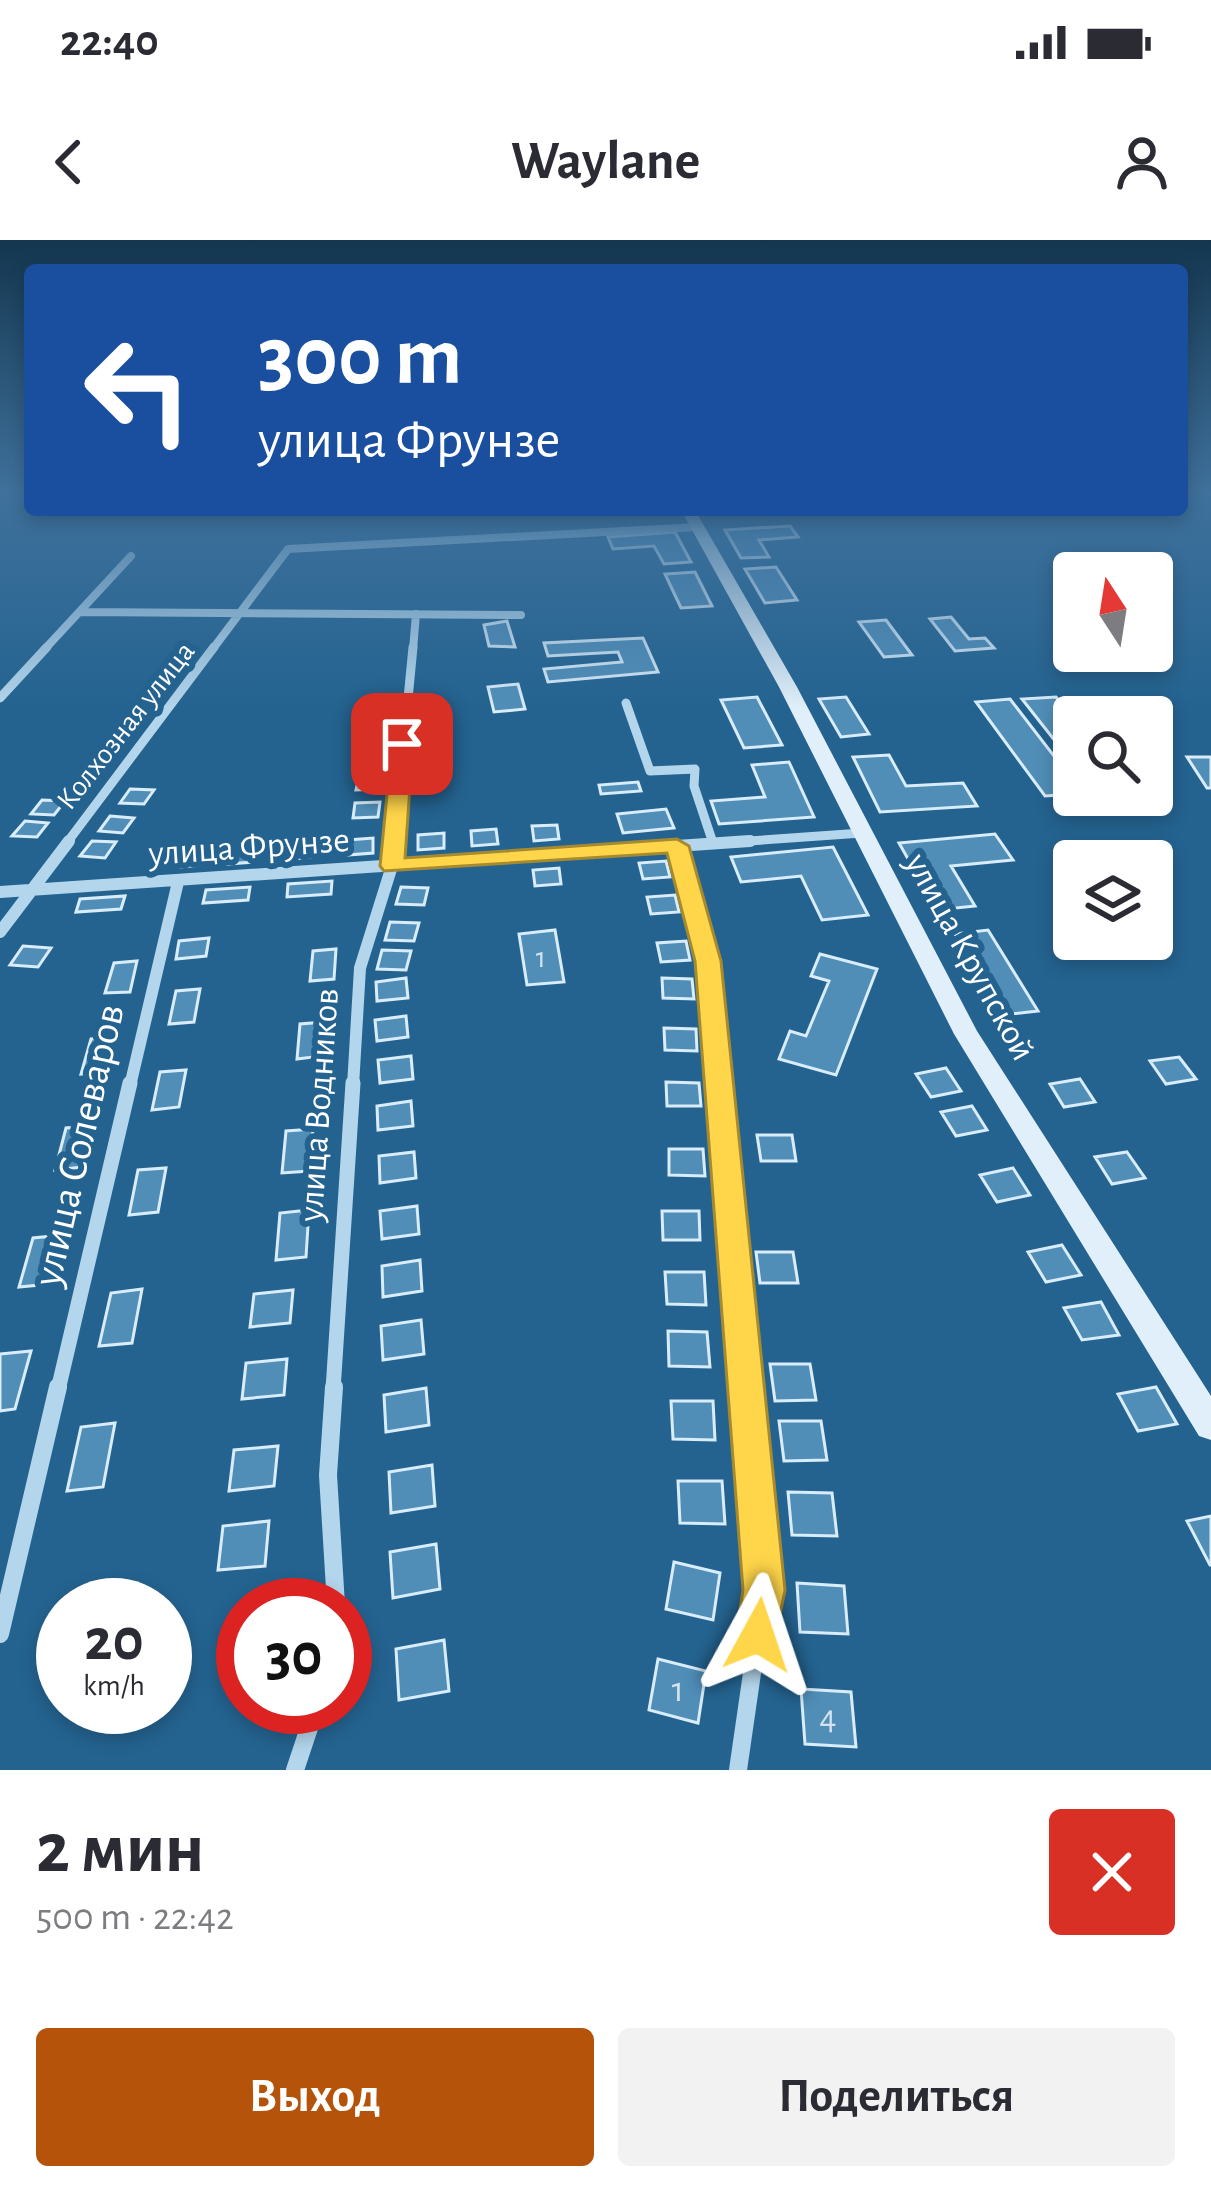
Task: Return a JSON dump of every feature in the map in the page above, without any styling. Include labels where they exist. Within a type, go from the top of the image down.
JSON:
[{"type":"street","points":[[0,698],[122,565]]},
{"type":"street","name":"Колхозная улица","points":[[0,932],[277,565]]},
{"type":"street","name":"улица Крупской","points":[[718,565],[966,1034],[1211,1425]]},
{"type":"street","points":[[80,612],[521,615]]},
{"type":"street","name":"улица Водников","points":[[334,1578],[328,1475],[360,968],[392,866],[416,614]]},
{"type":"street","points":[[626,703],[650,771],[695,770],[694,786],[713,843]]},
{"type":"street","name":"улица Фрунзе","points":[[0,892],[862,833]]},
{"type":"street","points":[[677,846],[708,961],[764,1590],[738,1770]]},
{"type":"street","name":"улица Солеваров","points":[[0,1634],[178,882]]},
{"type":"street","points":[[295,1770],[307,1734]]},
{"type":"building","points":[[776,567],[797,600],[765,603],[745,569]]},
{"type":"building","points":[[695,572],[712,606],[681,608],[665,574]]},
{"type":"building","points":[[951,617],[969,639],[985,638],[994,648],[955,651],[930,619]]},
{"type":"building","points":[[886,620],[912,655],[884,657],[859,622]]},
{"type":"building","points":[[507,621],[515,647],[489,646],[484,625]]},
{"type":"building","points":[[643,638],[658,672],[548,682],[544,669],[622,662],[618,652],[548,656],[544,643]]},
{"type":"building","points":[[518,684],[525,709],[494,712],[488,687]]},
{"type":"building","points":[[757,697],[782,745],[744,748],[721,700]]},
{"type":"building","points":[[846,697],[869,734],[841,737],[819,699]]},
{"type":"building","points":[[1053,697],[1053,738],[1022,699]]},
{"type":"building","points":[[1010,699],[1053,755],[1053,795],[1045,796],[976,702]]},
{"type":"building","points":[[889,755],[906,786],[963,783],[977,806],[880,812],[853,757]]},
{"type":"building","points":[[1187,757],[1211,757],[1211,788],[1207,788]]},
{"type":"building","points":[[789,762],[814,817],[719,824],[711,801],[765,797],[752,765]]},
{"type":"building","points":[[445,771],[444,784],[419,785],[421,772]]},
{"type":"building","points":[[383,776],[381,789],[356,790],[359,777]]},
{"type":"building","points":[[638,782],[641,791],[601,794],[599,785]]},
{"type":"building","points":[[130,789],[154,790],[144,804],[120,803]]},
{"type":"building","points":[[42,800],[65,801],[54,815],[31,814]]},
{"type":"building","points":[[380,802],[378,817],[353,818],[355,803]]},
{"type":"building","points":[[666,809],[674,828],[623,833],[617,814]]},
{"type":"building","points":[[110,816],[134,818],[123,833],[99,831]]},
{"type":"building","points":[[25,821],[48,823],[37,837],[12,836]]},
{"type":"building","points":[[557,825],[559,839],[534,841],[532,826]]},
{"type":"building","points":[[496,829],[498,844],[472,846],[471,831]]},
{"type":"building","points":[[444,833],[444,848],[418,850],[418,835]]},
{"type":"building","points":[[995,834],[1013,860],[951,866],[975,906],[937,910],[899,843]]},
{"type":"building","points":[[373,838],[373,853],[347,855],[348,840]]},
{"type":"building","points":[[92,841],[116,842],[105,858],[80,856]]},
{"type":"building","points":[[318,842],[316,857],[290,859],[292,844]]},
{"type":"building","points":[[256,846],[254,862],[227,864],[230,848]]},
{"type":"building","points":[[833,847],[868,915],[822,920],[801,876],[741,882],[731,857]]},
{"type":"building","points":[[207,849],[204,865],[177,867],[181,851]]},
{"type":"building","points":[[666,861],[670,877],[643,879],[639,863]]},
{"type":"building","points":[[559,868],[561,884],[535,886],[533,870]]},
{"type":"building","points":[[332,881],[331,894],[287,897],[288,884]]},
{"type":"building","points":[[250,887],[248,900],[203,903],[206,890]]},
{"type":"building","points":[[401,887],[428,888],[424,905],[396,904]]},
{"type":"building","points":[[675,895],[679,912],[651,914],[647,897]]},
{"type":"building","points":[[125,896],[121,909],[76,912],[80,899]]},
{"type":"building","points":[[390,922],[419,923],[414,941],[385,940]]},
{"type":"building","points":[[555,930],[564,982],[527,985],[519,934]]},
{"type":"building","points":[[988,930],[1038,1011],[1003,1015],[955,934]]},
{"type":"building","points":[[209,938],[206,956],[176,959],[179,941]]},
{"type":"building","points":[[686,941],[690,960],[661,962],[657,943]]},
{"type":"building","points":[[23,946],[51,948],[38,967],[10,965]]},
{"type":"building","points":[[336,949],[334,979],[310,981],[313,951]]},
{"type":"building","points":[[382,950],[411,951],[406,970],[377,969]]},
{"type":"building","points":[[820,954],[877,969],[836,1075],[779,1059],[790,1031],[806,1036],[829,981],[811,976]]},
{"type":"building","points":[[137,961],[130,992],[105,993],[114,963]]},
{"type":"building","points":[[406,978],[408,998],[377,1001],[376,982]]},
{"type":"building","points":[[662,978],[692,979],[694,999],[663,998]]},
{"type":"building","points":[[200,989],[194,1022],[169,1024],[176,991]]},
{"type":"building","points":[[406,1016],[408,1037],[377,1041],[375,1020]]},
{"type":"building","points":[[325,1022],[322,1056],[297,1059],[300,1024]]},
{"type":"building","points":[[664,1028],[696,1029],[697,1051],[665,1050]]},
{"type":"building","points":[[116,1037],[107,1072],[81,1074],[91,1039]]},
{"type":"building","points":[[411,1056],[413,1079],[380,1083],[378,1060]]},
{"type":"building","points":[[1179,1057],[1196,1079],[1166,1084],[1150,1061]]},
{"type":"building","points":[[946,1068],[961,1091],[931,1097],[916,1074]]},
{"type":"building","points":[[186,1070],[179,1107],[152,1110],[160,1072]]},
{"type":"building","points":[[1080,1079],[1095,1102],[1064,1107],[1050,1084]]},
{"type":"building","points":[[666,1082],[699,1083],[701,1106],[667,1106]]},
{"type":"building","points":[[411,1101],[413,1126],[378,1130],[377,1106]]},
{"type":"building","points":[[972,1106],[987,1130],[956,1136],[941,1112]]},
{"type":"building","points":[[94,1126],[83,1167],[55,1170],[66,1128]]},
{"type":"building","points":[[313,1129],[310,1171],[282,1173],[286,1131]]},
{"type":"building","points":[[757,1135],[792,1135],[796,1161],[761,1161]]},
{"type":"building","points":[[669,1149],[703,1149],[705,1176],[669,1175]]},
{"type":"building","points":[[414,1152],[416,1178],[380,1183],[379,1156]]},
{"type":"building","points":[[1127,1152],[1145,1178],[1112,1184],[1095,1157]]},
{"type":"building","points":[[166,1168],[158,1212],[129,1215],[138,1170]]},
{"type":"building","points":[[1013,1168],[1030,1195],[997,1202],[980,1175]]},
{"type":"building","points":[[417,1206],[419,1234],[382,1239],[380,1211]]},
{"type":"building","points":[[309,1210],[306,1257],[276,1260],[280,1213]]},
{"type":"building","points":[[662,1211],[699,1211],[700,1240],[663,1240]]},
{"type":"building","points":[[63,1235],[50,1284],[19,1287],[33,1238]]},
{"type":"building","points":[[1062,1245],[1081,1275],[1046,1282],[1028,1252]]},
{"type":"building","points":[[756,1252],[793,1252],[798,1283],[760,1283]]},
{"type":"building","points":[[420,1260],[422,1291],[383,1297],[382,1266]]},
{"type":"building","points":[[665,1272],[704,1272],[706,1305],[667,1304]]},
{"type":"building","points":[[142,1289],[132,1343],[99,1346],[111,1293]]},
{"type":"building","points":[[293,1290],[290,1323],[250,1327],[254,1294]]},
{"type":"building","points":[[1101,1302],[1119,1335],[1082,1340],[1064,1308]]},
{"type":"building","points":[[421,1320],[424,1354],[383,1360],[381,1326]]},
{"type":"building","points":[[668,1331],[707,1332],[710,1367],[669,1366]]},
{"type":"building","points":[[31,1351],[15,1409],[0,1411],[0,1354]]},
{"type":"building","points":[[287,1359],[284,1395],[242,1399],[246,1363]]},
{"type":"building","points":[[770,1364],[810,1364],[816,1400],[775,1401]]},
{"type":"building","points":[[1156,1387],[1177,1424],[1138,1431],[1118,1394]]},
{"type":"building","points":[[426,1388],[429,1425],[386,1432],[384,1395]]},
{"type":"building","points":[[671,1401],[713,1401],[715,1440],[673,1439]]},
{"type":"building","points":[[779,1421],[821,1421],[827,1460],[784,1461]]},
{"type":"building","points":[[115,1423],[103,1487],[67,1491],[81,1427]]},
{"type":"building","points":[[278,1446],[274,1486],[229,1491],[234,1450]]},
{"type":"building","points":[[432,1465],[435,1506],[391,1513],[389,1472]]},
{"type":"building","points":[[678,1481],[722,1481],[725,1524],[680,1523]]},
{"type":"building","points":[[788,1492],[832,1493],[837,1536],[792,1535]]},
{"type":"building","points":[[1211,1516],[1211,1565],[1210,1565],[1187,1521]]},
{"type":"building","points":[[269,1521],[265,1566],[218,1570],[223,1526]]},
{"type":"building","points":[[436,1544],[440,1589],[393,1598],[390,1552]]},
{"type":"building","points":[[674,1562],[720,1573],[713,1620],[666,1609]]},
{"type":"building","points":[[797,1583],[844,1586],[848,1634],[800,1632]]},
{"type":"building","points":[[444,1640],[449,1691],[399,1700],[396,1649]]},
{"type":"building","points":[[658,1659],[706,1671],[698,1723],[649,1710]]},
{"type":"building","points":[[801,1689],[851,1692],[856,1747],[805,1744]]},
{"type":"route","points":[[402,744],[392,866],[677,846],[708,961],[764,1590],[758,1635]]}]
